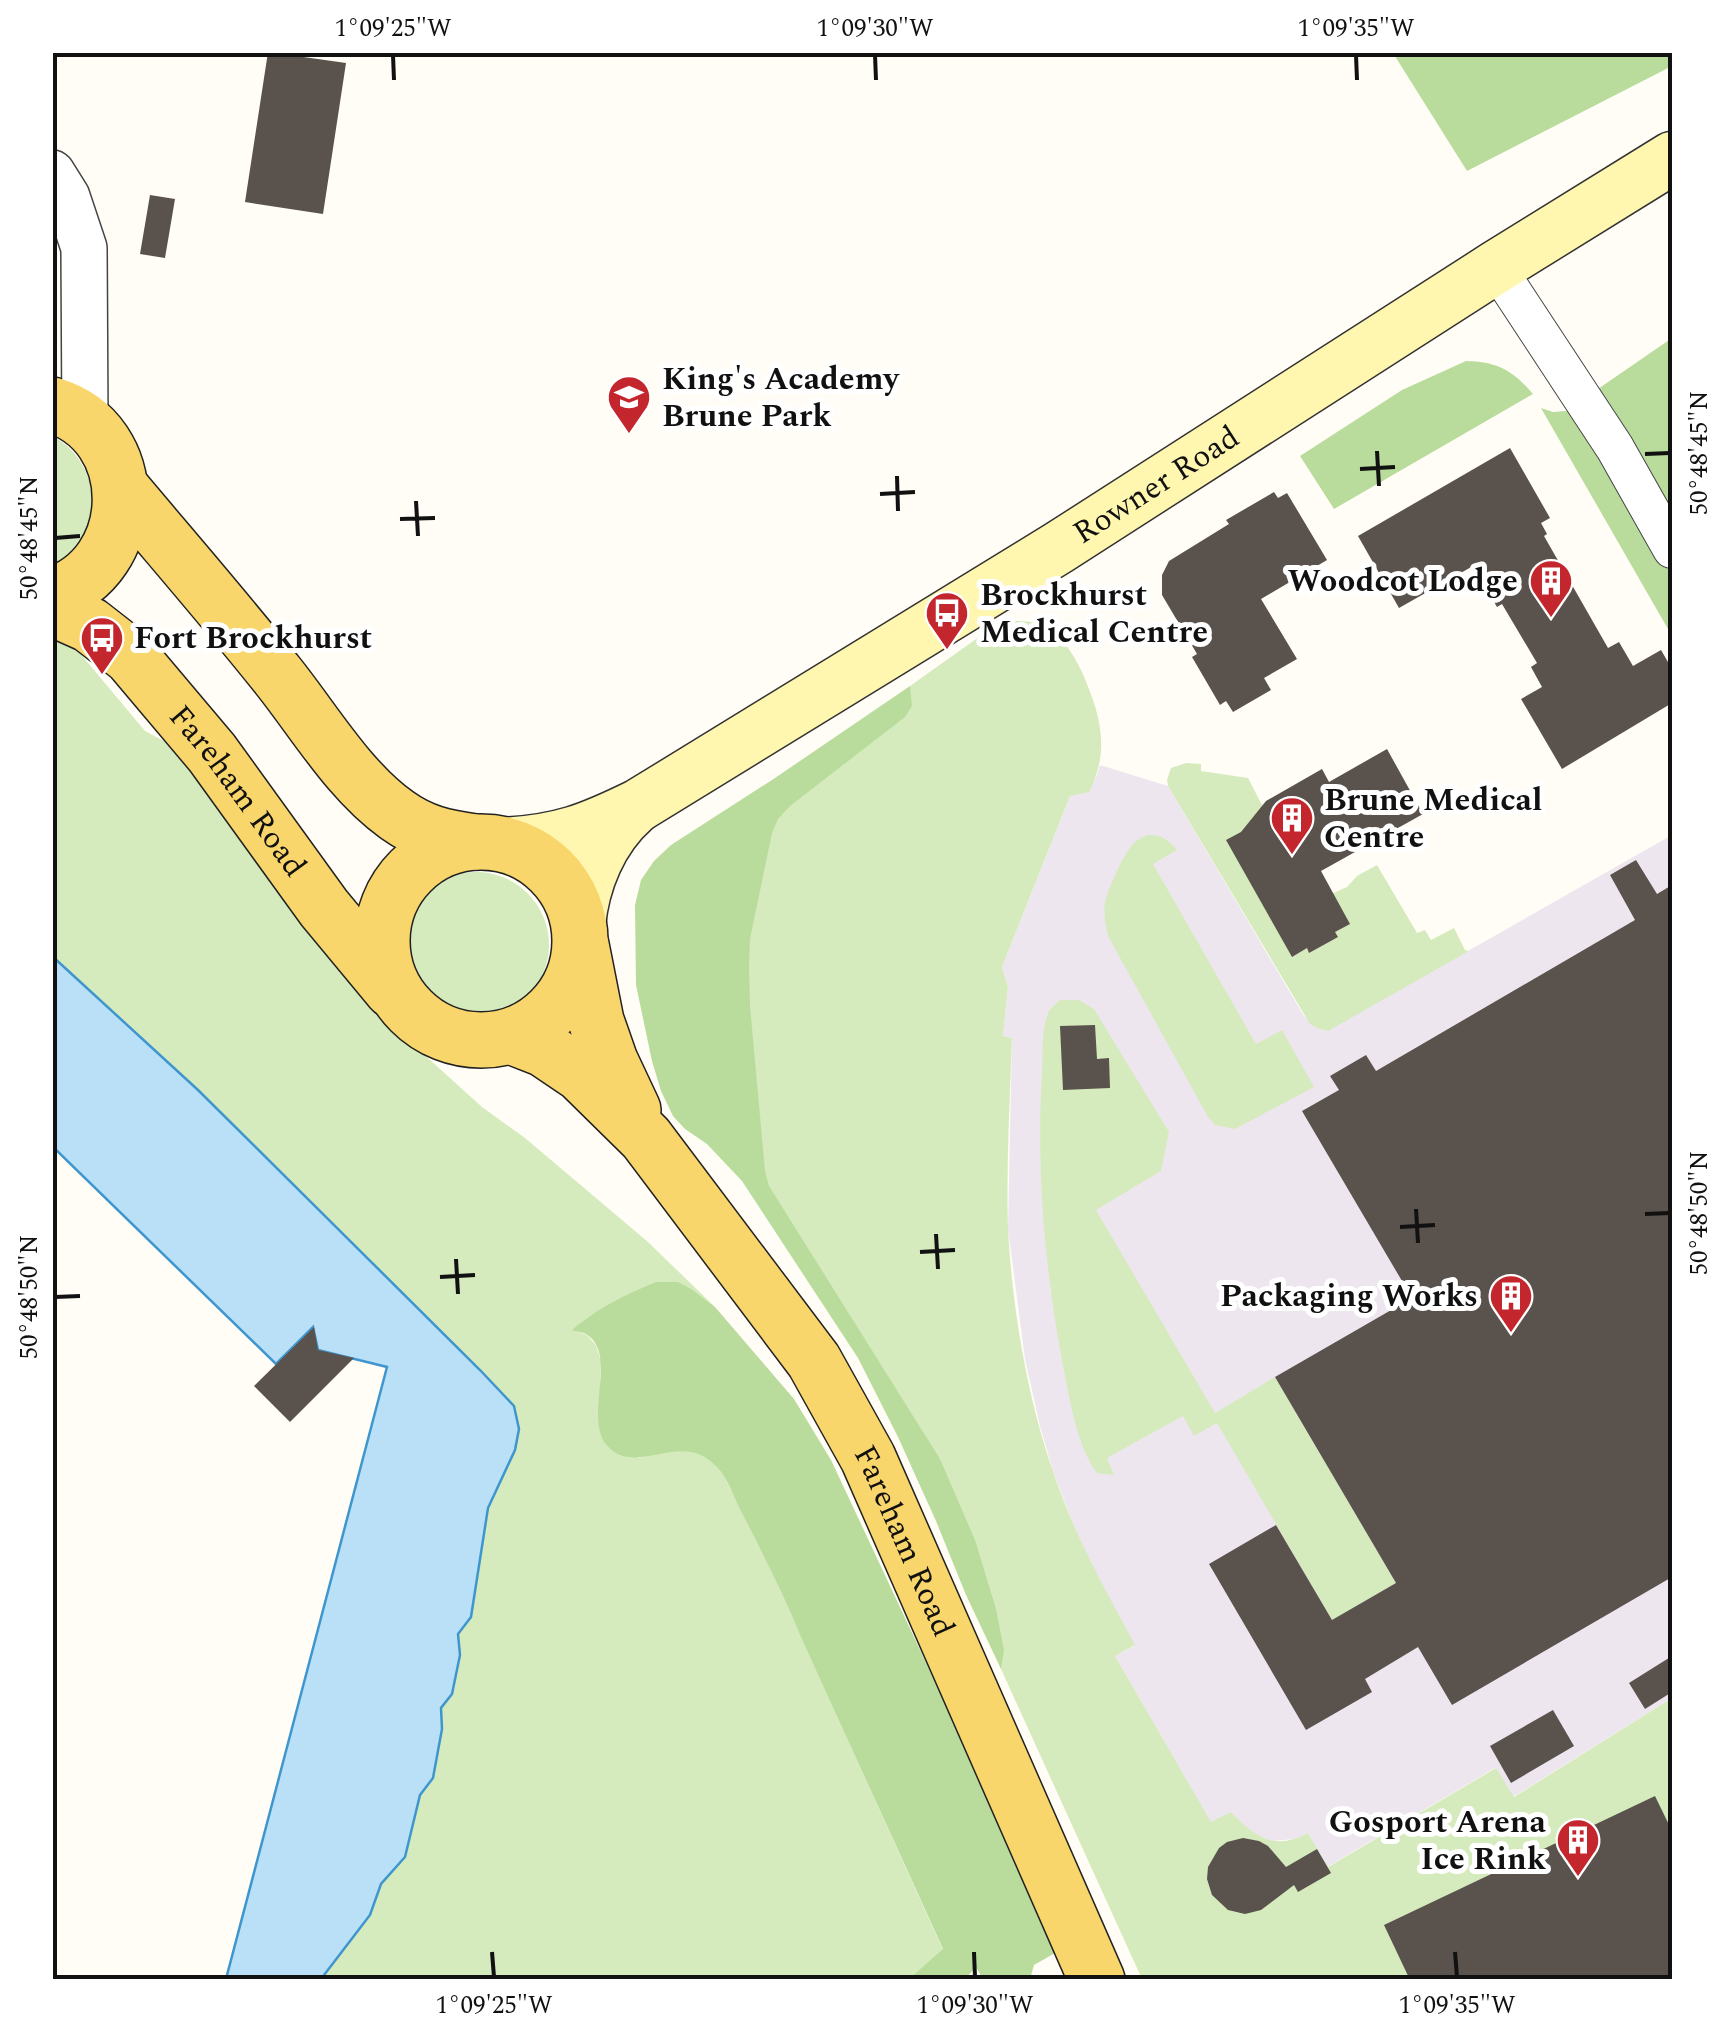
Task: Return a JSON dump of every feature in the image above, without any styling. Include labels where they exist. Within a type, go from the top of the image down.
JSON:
[{"type":"main road","name":"Rowner Road","points":[[488,843],[561,838],[599,825],[639,804],[1058,548],[1672,158]]},
{"type":"main road","points":[[52,595],[90,574],[110,548],[120,519],[121,488],[109,452],[99,436],[69,414]]},
{"type":"main road","points":[[121,488],[366,788],[394,813],[427,833],[488,843],[530,854],[552,872],[570,897],[579,931],[574,973],[556,1005],[528,1028],[510,1036],[480,1040],[450,1036],[423,1022],[392,985],[382,951],[385,916],[391,899],[411,870],[457,845],[488,843]]},
{"type":"main road","name":"Fareham Road","points":[[52,608],[90,625],[131,657],[212,753],[324,908],[401,1000]]},
{"type":"main road","name":"Rowner Road","points":[[579,931],[581,898],[592,869],[613,830],[639,804]]},
{"type":"main road","name":"Fareham Road","points":[[579,931],[590,1002],[603,1043],[646,1138]]},
{"type":"main road","name":"Fareham Road","points":[[510,1036],[544,1049],[581,1074],[646,1138],[814,1361],[868,1458],[1097,1980]]},
{"type":"street","points":[[52,173],[66,196],[84,248],[86,308],[69,414]]},
{"type":"street","points":[[1496,267],[1615,448],[1672,548]]},
{"type":"street","points":[[52,358],[86,308]]},
{"type":"shaded area","points":[[1100,765],[1168,786],[1304,1016],[1327,1031],[1672,835],[1672,1698],[1513,1797],[1495,1768],[1327,1867],[1308,1833],[1296,1839],[1271,1841],[1248,1830],[1231,1812],[1211,1823],[1115,1656],[1134,1646],[1070,1516],[1040,1426],[1025,1359],[1008,1229],[1012,1038],[1003,1036],[1008,987],[1002,967],[1070,796],[1096,778]]},
{"type":"green space","points":[[1672,52],[1672,66],[1467,171],[1393,53]]},
{"type":"green space","points":[[1672,338],[1672,636],[1541,408],[1566,411]]},
{"type":"green space","points":[[1466,361],[1504,369],[1533,394],[1334,509],[1300,456],[1402,390]]},
{"type":"green space","points":[[52,436],[82,464],[93,502],[84,540],[71,555],[52,566]]},
{"type":"green space","points":[[1010,621],[1042,625],[1066,645],[1088,687],[1100,732],[1096,776],[1089,792],[1070,796],[1002,967],[1008,987],[1003,1036],[1012,1038],[1008,1228],[1022,1352],[1044,1445],[1062,1496],[1135,1645],[1115,1656],[1211,1822],[1231,1812],[1266,1839],[1285,1841],[1308,1833],[1328,1867],[1496,1768],[1514,1797],[1672,1698],[1672,1979],[1142,1979],[1001,1669],[980,1560],[755,1178],[741,936],[767,816],[910,686],[986,632]]},
{"type":"green space","points":[[52,629],[68,639],[145,731],[190,755],[398,1031],[482,1107],[525,1138],[648,1242],[715,1307],[693,1290],[573,1330],[587,1335],[596,1345],[601,1361],[600,1381],[638,1458],[690,1450],[709,1457],[724,1476],[766,1559],[943,1950],[909,1979],[321,1979],[370,1915],[381,1884],[405,1857],[420,1795],[433,1778],[442,1729],[441,1708],[460,1655],[458,1634],[471,1616],[488,1508],[515,1450],[519,1428],[514,1406],[198,1090],[53,956]]},
{"type":"green space","points":[[910,686],[912,706],[905,717],[790,806],[772,833],[750,939],[749,968],[765,1171],[769,1186],[940,1459],[975,1540],[996,1609],[1004,1650],[1001,1669],[898,1437],[858,1358],[742,1181],[673,1116],[652,1061],[636,985],[635,905],[641,880],[654,861],[671,845]]},
{"type":"green space","points":[[1201,764],[1201,771],[1248,778],[1274,828],[1331,894],[1377,865],[1417,933],[1425,930],[1431,940],[1454,928],[1469,951],[1328,1031],[1310,1024],[1168,786],[1171,768]]},
{"type":"green space","points":[[1148,835],[1164,838],[1177,850],[1153,864],[1256,1044],[1282,1030],[1314,1087],[1235,1129],[1215,1125],[1208,1117],[1108,936],[1104,911],[1109,889],[1130,848]]},
{"type":"green space","points":[[476,872],[504,878],[528,893],[543,917],[549,945],[543,973],[528,997],[504,1012],[476,1018],[448,1012],[424,997],[409,973],[403,945],[409,917],[424,893],[448,878]]},
{"type":"green space","points":[[1060,1000],[1079,1000],[1094,1009],[1169,1132],[1161,1171],[1096,1210],[1215,1413],[1275,1377],[1396,1583],[1356,1606],[1339,1632],[1217,1423],[1194,1436],[1183,1416],[1107,1458],[1114,1475],[1097,1473],[1084,1450],[1057,1334],[1041,1185],[1044,1033],[1049,1011]]},
{"type":"green space","points":[[656,1282],[678,1282],[715,1307],[794,1399],[831,1460],[1026,1876],[1055,1953],[1034,1965],[1030,1979],[983,1979],[976,1967],[965,1979],[909,1979],[943,1949],[727,1482],[707,1458],[691,1452],[631,1457],[617,1454],[605,1443],[598,1416],[600,1355],[586,1334],[572,1330],[612,1303]]},
{"type":"water","points":[[52,956],[198,1090],[514,1406],[519,1429],[515,1450],[488,1508],[471,1617],[458,1634],[460,1655],[452,1694],[441,1708],[442,1729],[433,1778],[420,1795],[405,1857],[381,1884],[370,1915],[321,1979],[226,1979],[387,1367],[318,1350],[313,1327],[276,1364],[53,1147]]},
{"type":"building","points":[[268,52],[346,63],[323,214],[245,202]]},
{"type":"building","points":[[150,195],[175,199],[165,258],[140,254]]},
{"type":"building","name":"Woodcot Lodge","points":[[1510,448],[1550,518],[1541,523],[1547,534],[1544,536],[1608,648],[1619,642],[1633,666],[1661,650],[1672,669],[1672,703],[1562,769],[1521,699],[1542,687],[1531,667],[1537,663],[1502,604],[1497,607],[1473,566],[1399,608],[1358,536]]},
{"type":"building","points":[[1274,492],[1278,498],[1287,493],[1327,560],[1261,599],[1297,659],[1264,678],[1271,690],[1233,712],[1226,701],[1220,705],[1192,657],[1197,654],[1162,595],[1162,575],[1169,561]]},
{"type":"building","name":"Brune Medical Centre","points":[[1387,749],[1423,814],[1321,871],[1350,924],[1335,932],[1338,937],[1309,953],[1307,948],[1292,957],[1226,840],[1241,832],[1266,801],[1322,769],[1329,782]]},
{"type":"building","name":"Packaging Works","points":[[1636,860],[1657,894],[1672,885],[1672,1577],[1452,1705],[1418,1647],[1365,1679],[1372,1692],[1306,1730],[1209,1564],[1276,1525],[1332,1620],[1396,1583],[1275,1377],[1412,1298],[1302,1111],[1339,1090],[1330,1076],[1366,1055],[1376,1071],[1635,920],[1610,875]]},
{"type":"building","points":[[1095,1025],[1097,1059],[1109,1058],[1110,1088],[1063,1090],[1060,1026]]},
{"type":"building","points":[[314,1327],[318,1350],[354,1358],[290,1422],[254,1386]]},
{"type":"building","points":[[1672,1656],[1672,1692],[1645,1709],[1629,1683]]},
{"type":"building","points":[[1553,1710],[1574,1746],[1511,1783],[1490,1746]]},
{"type":"building","name":"Gosport Arena Ice Rink","points":[[1655,1796],[1672,1831],[1672,1980],[1410,1980],[1384,1925]]},
{"type":"building","points":[[1243,1838],[1268,1846],[1286,1867],[1317,1849],[1331,1873],[1298,1892],[1294,1885],[1261,1910],[1245,1914],[1228,1910],[1212,1895],[1208,1867],[1219,1848]]},
{"type":"place","name":"King's Academy Brune Park","points":[[629,435]]},
{"type":"place","name":"Woodcot Lodge","points":[[1551,619]]},
{"type":"place","name":"Brockhurst Medical Centre","points":[[947,651]]},
{"type":"place","name":"Fort Brockhurst","points":[[102,676]]},
{"type":"place","name":"Brune Medical Centre","points":[[1292,856]]},
{"type":"place","name":"Packaging Works","points":[[1511,1334]]},
{"type":"place","name":"Gosport Arena Ice Rink","points":[[1578,1878]]}]
